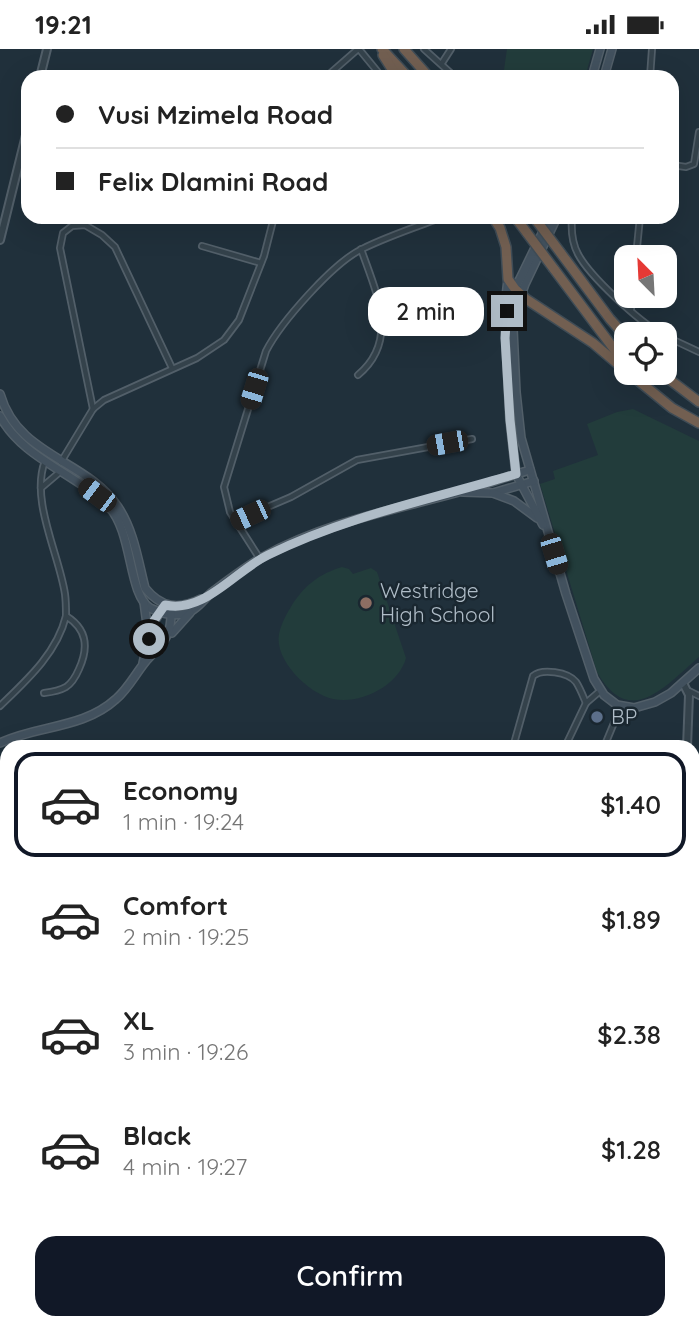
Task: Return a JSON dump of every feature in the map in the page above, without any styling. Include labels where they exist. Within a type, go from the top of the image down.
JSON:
[{"type":"highway","points":[[380,49],[393,70]]},
{"type":"highway","points":[[380,49],[401,70]]},
{"type":"highway","points":[[404,49],[423,70]]},
{"type":"highway","points":[[497,224],[506,247],[508,279],[518,292],[614,360]]},
{"type":"highway","points":[[520,224],[614,349]]},
{"type":"highway","points":[[539,224],[614,324]]},
{"type":"highway","points":[[643,385],[672,408],[699,423]]},
{"type":"highway","points":[[677,385],[699,401]]},
{"type":"main road","points":[[594,70],[600,49]]},
{"type":"main road","points":[[606,70],[612,49]]},
{"type":"main road","points":[[505,323],[547,224]]},
{"type":"main road","points":[[553,224],[518,292],[513,329],[516,392],[518,422],[530,470],[578,633],[600,691],[621,706],[634,708],[648,705],[683,683],[699,668]]},
{"type":"main road","points":[[508,279],[504,298],[505,323],[516,474],[548,534]]},
{"type":"main road","points":[[0,394],[9,415],[24,434],[61,462],[90,479],[117,505],[134,542],[145,588],[169,608],[193,610]]},
{"type":"main road","points":[[0,416],[18,439],[44,461],[89,489],[112,510],[127,541],[137,587],[144,602],[149,639]]},
{"type":"main road","points":[[7,740],[23,733],[76,722],[97,713],[119,696],[193,610],[260,559],[327,529],[375,512],[458,492],[530,470]]},
{"type":"main road","points":[[458,492],[494,493],[534,481]]},
{"type":"main road","points":[[494,493],[514,501],[540,521]]},
{"type":"main road","points":[[142,667],[153,622],[160,612],[191,604],[211,594]]},
{"type":"main road","points":[[144,602],[160,612]]},
{"type":"main road","points":[[168,637],[172,624],[169,608]]},
{"type":"street","points":[[42,70],[47,49]]},
{"type":"street","points":[[334,70],[359,49],[376,70]]},
{"type":"street","points":[[424,49],[448,70]]},
{"type":"street","points":[[442,63],[451,49]]},
{"type":"street","points":[[650,70],[652,49]]},
{"type":"street","points":[[679,166],[694,164],[699,132]]},
{"type":"street","points":[[0,240],[21,155]]},
{"type":"street","points":[[61,462],[93,409],[113,394],[209,352],[224,340],[239,320],[273,224]]},
{"type":"street","points":[[260,559],[235,521],[226,501],[224,487],[266,351],[292,313],[348,258],[361,249],[425,224]]},
{"type":"street","points":[[572,224],[573,242],[578,255],[630,310],[646,322]]},
{"type":"street","points":[[637,245],[639,224]]},
{"type":"street","points":[[93,409],[60,248],[63,233],[72,226],[92,227],[115,247],[172,368]]},
{"type":"street","points":[[202,246],[261,263]]},
{"type":"street","points":[[358,375],[373,362],[383,323],[361,249]]},
{"type":"street","points":[[677,342],[699,352]]},
{"type":"street","points":[[235,521],[291,497],[357,460],[471,439]]},
{"type":"street","points":[[0,706],[47,657],[59,638],[66,616],[65,594],[41,488],[40,476],[44,461]]},
{"type":"street","points":[[41,488],[61,471]]},
{"type":"street","points":[[44,693],[63,689],[71,683],[81,666],[85,652],[82,628],[66,616]]},
{"type":"street","points":[[515,740],[533,676],[537,673],[547,672],[570,677],[586,703]]},
{"type":"street","points":[[683,683],[689,691],[699,696]]},
{"type":"street","points":[[568,740],[586,703],[600,691]]},
{"type":"street","points":[[687,740],[689,691]]},
{"type":"street","points":[[607,740],[621,706]]},
{"type":"green space","points":[[507,49],[593,49],[587,70],[504,70]]},
{"type":"green space","points":[[633,409],[699,441],[699,657],[660,690],[635,700],[622,698],[609,689],[597,672],[540,484],[555,479],[553,471],[598,455],[587,424],[617,412]]},
{"type":"green space","points":[[342,567],[353,574],[371,568],[377,572],[406,658],[396,677],[377,691],[367,696],[344,700],[324,696],[304,683],[288,665],[279,644],[283,623],[302,592],[313,581]]},
{"type":"place","name":"Westridge High School","points":[[366,603]]},
{"type":"place","name":"BP","points":[[597,717]]},
{"type":"route","points":[[149,639],[153,622],[165,605],[191,604],[211,594],[260,559],[295,542],[375,512],[458,492],[516,474],[505,338],[507,311]]}]
